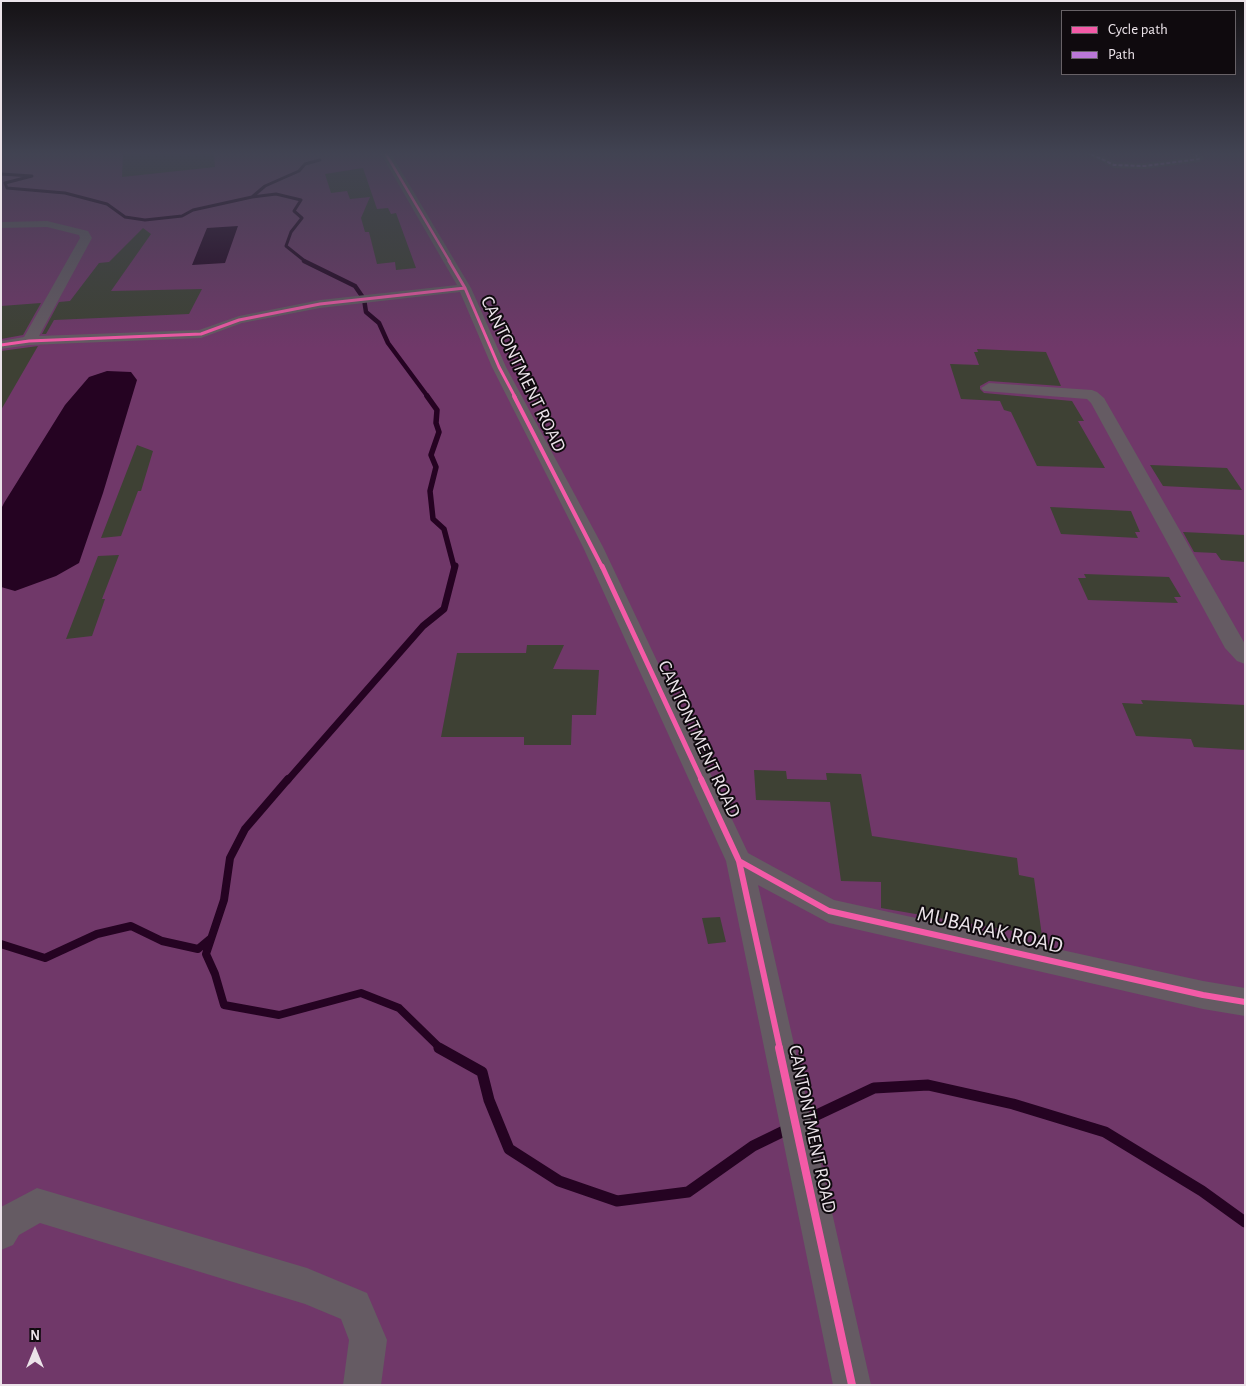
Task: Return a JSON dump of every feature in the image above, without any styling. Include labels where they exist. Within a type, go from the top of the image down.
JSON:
[{"type":"street","name":"CANTONTMENT ROAD","points":[[424,219],[465,288],[498,367],[594,547],[739,861],[852,1385]]},
{"type":"street","points":[[1,225],[47,224],[84,233],[86,238],[29,341]]},
{"type":"street","points":[[1,345],[29,341],[201,334],[239,320],[320,304],[465,288]]},
{"type":"street","points":[[989,388],[1054,391],[1092,396],[1098,402],[1236,648],[1245,656]]},
{"type":"street","name":"MUBARAK ROAD","points":[[739,861],[829,912],[1204,995],[1245,1002]]},
{"type":"street","points":[[1,1233],[7,1223],[37,1205],[307,1286],[354,1306],[368,1340],[362,1385]]},
{"type":"shaded area","points":[[1,219],[1245,219],[1245,1385],[1,1385]]},
{"type":"shaded area","points":[[238,226],[225,263],[192,265],[207,228]]},
{"type":"shaded area","points":[[107,371],[131,372],[137,380],[103,493],[79,563],[56,576],[15,591],[1,587],[1,509],[65,405],[89,377]]},
{"type":"building","points":[[361,219],[398,219],[416,268],[396,270],[395,262],[377,264],[369,232],[365,232]]},
{"type":"building","points":[[143,228],[151,234],[111,291],[202,289],[189,314],[54,320],[46,334],[42,334],[59,302],[70,301],[99,263],[109,262]]},
{"type":"building","points":[[41,303],[23,335],[1,339],[1,306]]},
{"type":"building","points":[[38,346],[1,410],[1,351]]},
{"type":"building","points":[[977,349],[1046,352],[1061,386],[989,381],[980,386],[980,389],[984,393],[1072,401],[1084,421],[1078,421],[1105,468],[1037,466],[1011,412],[1004,410],[1000,401],[961,399],[950,364],[979,365],[974,352],[978,352]]},
{"type":"building","points":[[137,445],[153,451],[141,491],[138,491],[121,536],[101,538]]},
{"type":"building","points":[[1150,465],[1227,468],[1242,490],[1163,486]]},
{"type":"building","points":[[1050,507],[1131,511],[1140,532],[1135,532],[1138,538],[1061,534]]},
{"type":"building","points":[[1183,532],[1245,535],[1245,562],[1221,560],[1216,553],[1194,552]]},
{"type":"building","points":[[119,555],[102,599],[105,599],[92,636],[66,639],[98,556]]},
{"type":"building","points":[[1084,574],[1169,577],[1181,597],[1174,597],[1178,603],[1088,600],[1078,578],[1086,578]]},
{"type":"building","points":[[527,645],[564,645],[553,669],[599,670],[596,715],[572,715],[571,745],[524,745],[524,737],[441,737],[457,653],[526,653]]},
{"type":"building","points":[[1141,700],[1245,705],[1245,750],[1194,747],[1191,739],[1136,736],[1122,703],[1143,704]]},
{"type":"building","points":[[754,770],[786,771],[787,779],[827,780],[826,773],[861,774],[872,836],[1017,858],[1019,875],[1034,878],[1042,936],[881,908],[881,882],[841,881],[830,802],[756,800]]},
{"type":"building","points":[[720,917],[726,942],[708,944],[702,918]]},
{"type":"waterway","points":[[136,219],[157,219]]},
{"type":"waterway","points":[[301,219],[291,232],[286,246],[306,262]]},
{"type":"waterway","points":[[306,262],[355,286],[364,299],[366,312],[379,323],[388,343],[428,397]]},
{"type":"waterway","points":[[427,396],[437,410],[436,423],[439,432],[431,455],[436,467],[430,491],[433,519],[444,529],[454,567]]},
{"type":"waterway","points":[[287,781],[423,626],[444,609],[455,566]]},
{"type":"waterway","points":[[288,779],[245,829],[230,858],[224,900],[206,954],[215,974],[224,1005],[279,1015],[361,993],[399,1008],[441,1049]]},
{"type":"waterway","points":[[1,944],[45,958],[97,934],[131,926],[162,941],[198,949],[210,939]]},
{"type":"waterway","points":[[439,1048],[482,1072],[489,1100],[509,1149],[559,1181],[617,1201],[688,1192],[753,1146],[790,1128]]},
{"type":"waterway","points":[[804,1121],[874,1088],[928,1085],[1013,1104],[1105,1132],[1202,1191],[1245,1222]]},
{"type":"cycle path","points":[[424,219],[465,288],[499,367],[593,547],[739,861],[852,1385]]},
{"type":"cycle path","points":[[1,345],[29,341],[201,334],[239,320],[320,304],[465,288]]},
{"type":"cycle path","points":[[739,861],[829,911],[1203,995],[1245,1002]]}]
